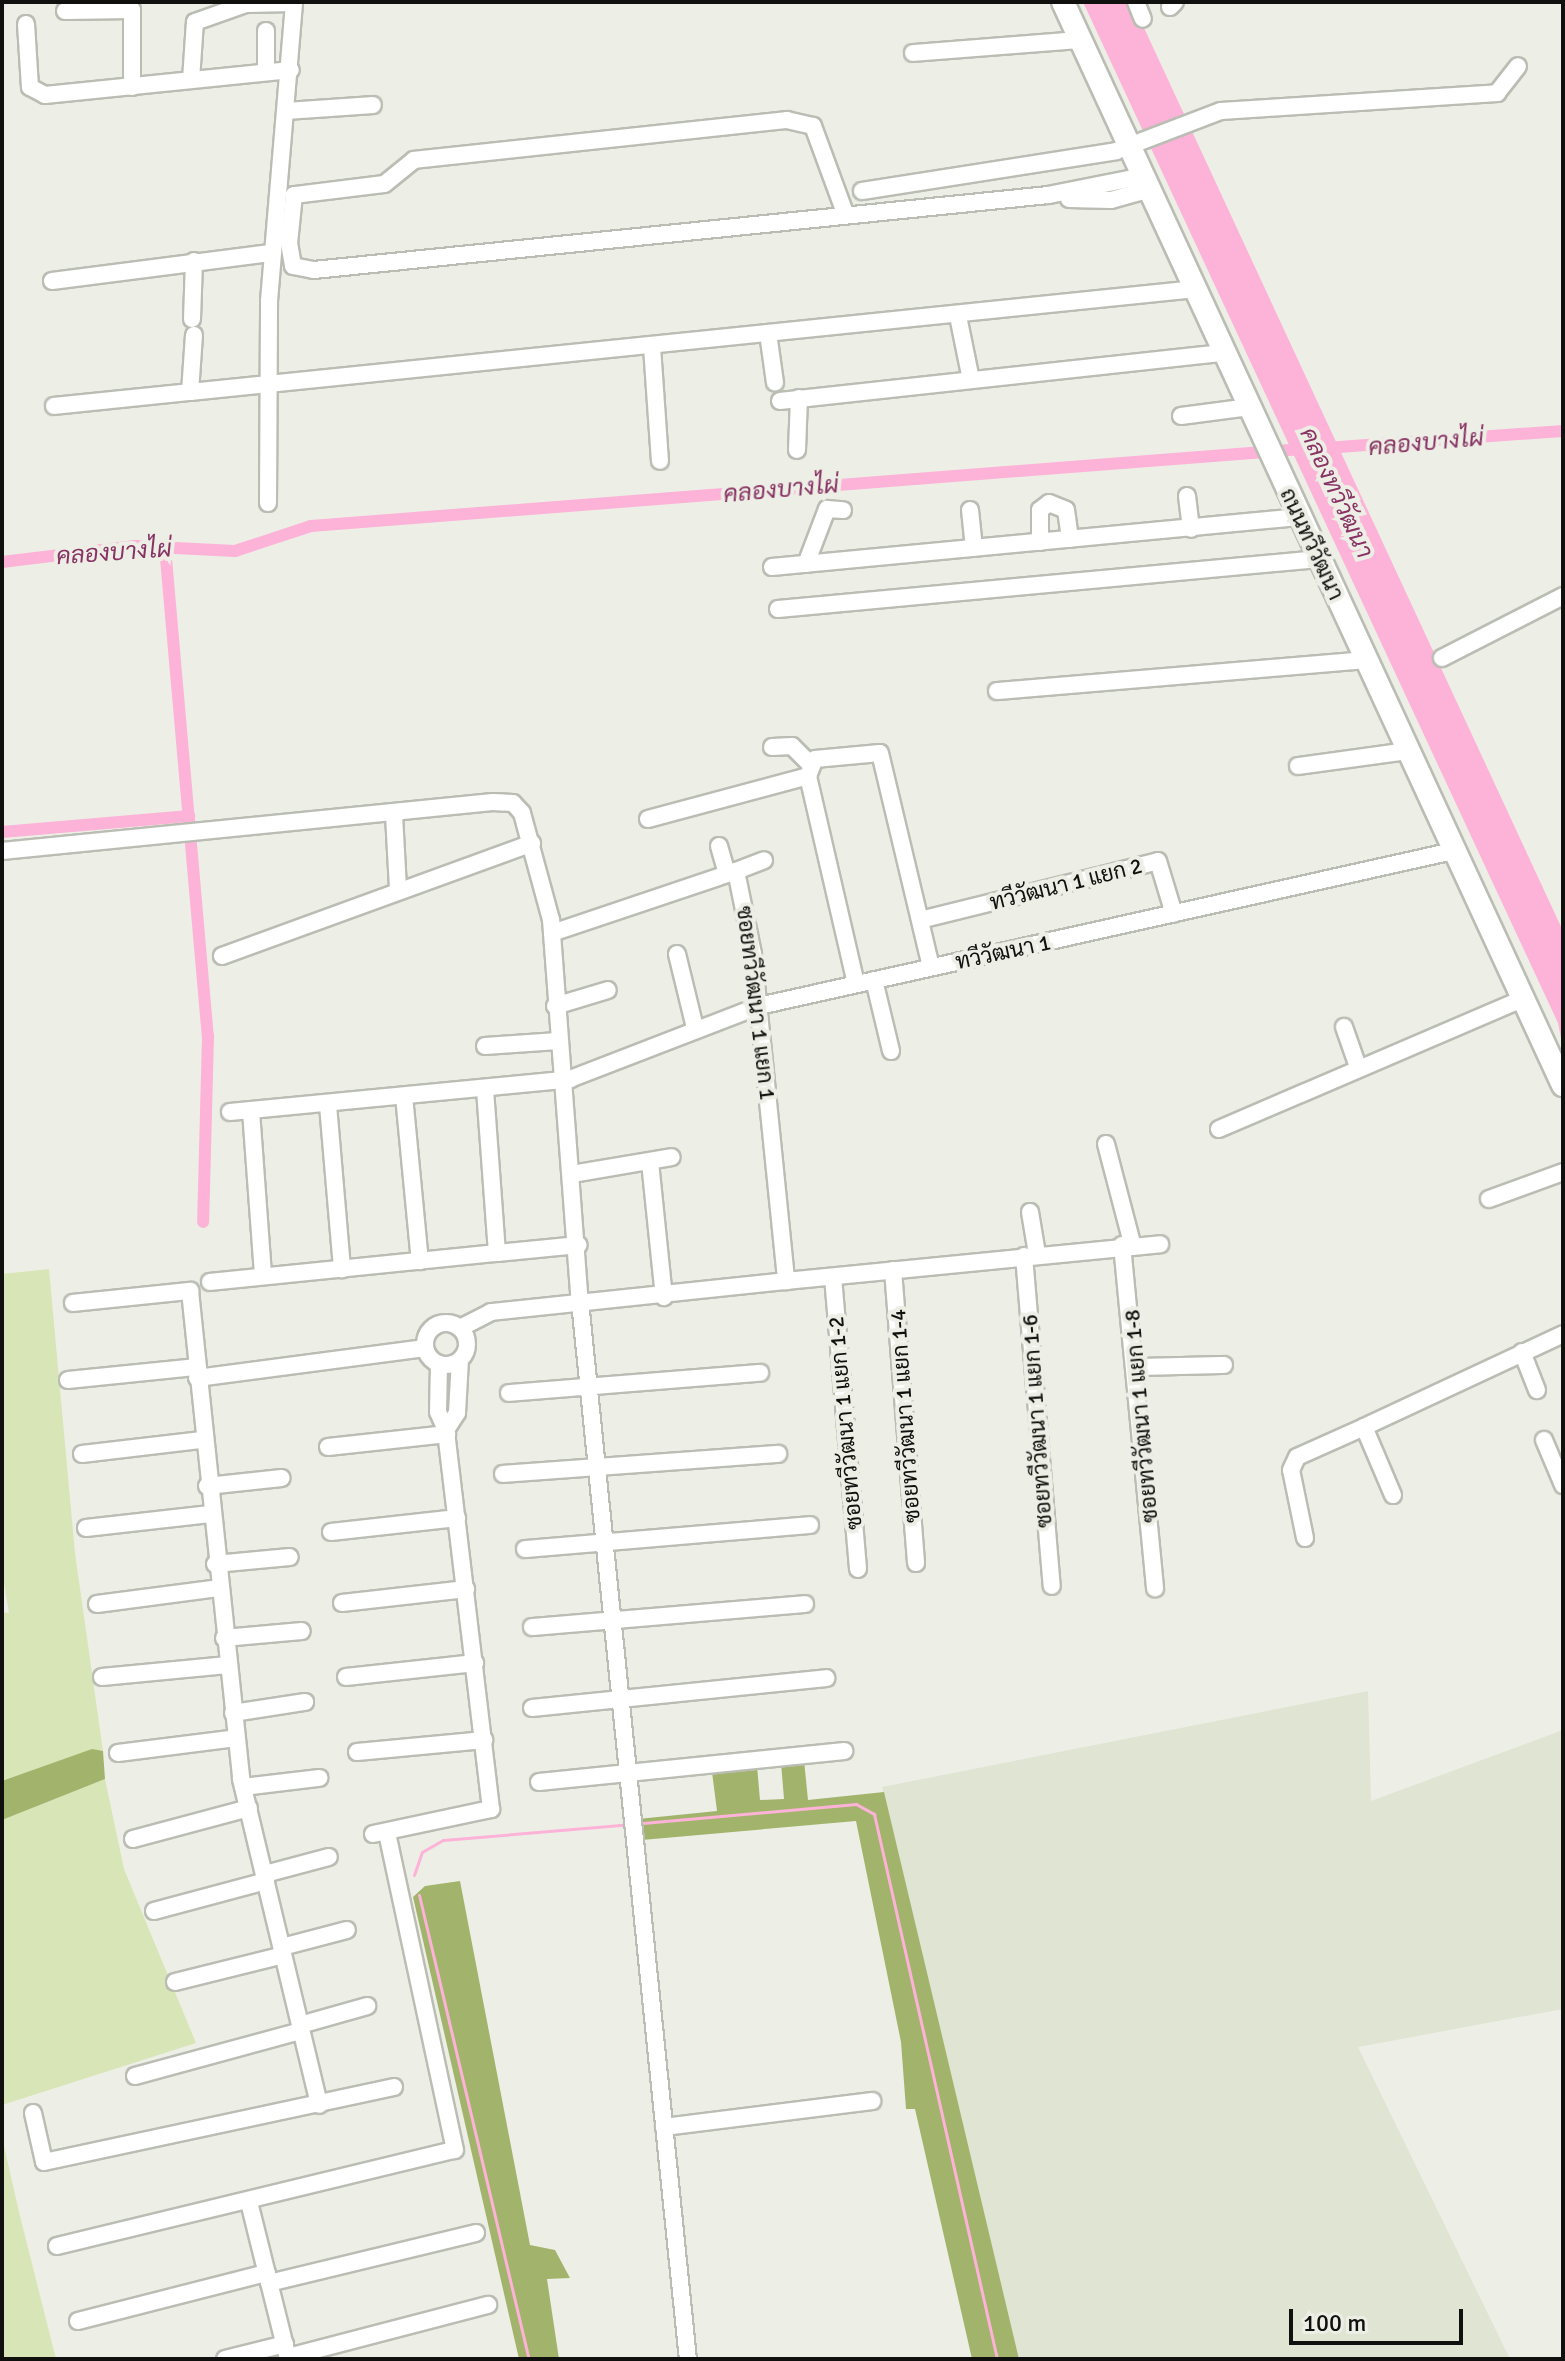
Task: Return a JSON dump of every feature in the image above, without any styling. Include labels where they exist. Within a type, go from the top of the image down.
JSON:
[{"type":"main road","name":"ถนนทวีวัฒนา","points":[[1063,2],[1522,999],[1557,1059],[1563,1085]]},
{"type":"street","points":[[1136,2],[1143,19]]},
{"type":"street","points":[[191,80],[195,22],[246,4],[294,3],[291,70],[272,253],[268,503]]},
{"type":"street","points":[[65,11],[132,10],[132,87]]},
{"type":"street","points":[[26,24],[34,92],[132,87],[291,70]]},
{"type":"street","points":[[266,31],[266,72]]},
{"type":"street","points":[[913,53],[1080,40]]},
{"type":"street","points":[[862,191],[1130,147],[1209,115],[1497,93],[1518,66]]},
{"type":"street","points":[[287,111],[373,105]]},
{"type":"street","points":[[845,213],[813,126],[787,120],[414,160],[384,184],[294,195],[289,243],[293,266],[314,270],[845,213],[1048,195],[1111,200],[1147,183]]},
{"type":"street","points":[[52,281],[272,253]]},
{"type":"street","points":[[190,392],[194,261]]},
{"type":"street","points":[[54,406],[958,316],[1196,289]]},
{"type":"street","points":[[958,316],[971,380]]},
{"type":"street","points":[[768,333],[775,383]]},
{"type":"street","points":[[652,347],[660,461]]},
{"type":"street","points":[[780,401],[1225,353]]},
{"type":"street","points":[[797,450],[799,398]]},
{"type":"street","points":[[1181,416],[1249,407]]},
{"type":"street","points":[[1187,496],[1191,529]]},
{"type":"street","points":[[1040,542],[1040,510],[1049,503],[1066,510],[1070,539]]},
{"type":"street","points":[[806,564],[827,509],[843,510]]},
{"type":"street","points":[[970,510],[974,548]]},
{"type":"street","points":[[772,567],[1299,517]]},
{"type":"street","points":[[778,609],[1319,559]]},
{"type":"street","points":[[1442,658],[1563,596]]},
{"type":"street","points":[[997,691],[1365,660]]},
{"type":"street","points":[[772,747],[792,746],[808,770],[856,984]]},
{"type":"street","points":[[1298,766],[1407,751]]},
{"type":"street","points":[[648,819],[808,770],[880,753],[931,967]]},
{"type":"street","points":[[2,851],[394,815],[506,801],[518,805],[532,843],[552,933],[558,1041],[579,1245],[580,1302],[592,1385],[688,2359]]},
{"type":"street","points":[[394,815],[398,890]]},
{"type":"street","points":[[222,956],[532,843]]},
{"type":"street","name":"ซอยทวีวัฒนา 1 แยก 1","points":[[719,846],[732,873],[759,1006],[786,1281]]},
{"type":"street","name":"ทวีวัฒนา 1","points":[[230,1112],[328,1105],[562,1079],[759,1006],[1453,851]]},
{"type":"street","points":[[552,933],[764,860]]},
{"type":"street","name":"ทวีวัฒนา 1 แยก 2","points":[[920,920],[1158,861],[1174,914]]},
{"type":"street","points":[[677,954],[695,1028]]},
{"type":"street","points":[[874,980],[891,1051]]},
{"type":"street","points":[[555,1006],[608,990]]},
{"type":"street","points":[[1219,1129],[1522,999]]},
{"type":"street","points":[[1344,1027],[1358,1067]]},
{"type":"street","points":[[485,1046],[558,1041]]},
{"type":"street","points":[[485,1089],[497,1253]]},
{"type":"street","points":[[404,1096],[420,1261]]},
{"type":"street","points":[[328,1105],[342,1269]]},
{"type":"street","points":[[251,1111],[263,1276]]},
{"type":"street","name":"ซอยทวีวัฒนา 1 แยก 1-8","points":[[1106,1144],[1128,1246],[1155,1588]]},
{"type":"street","points":[[572,1174],[672,1157]]},
{"type":"street","points":[[650,1162],[664,1297]]},
{"type":"street","points":[[1489,1199],[1563,1172]]},
{"type":"street","name":"ซอยทวีวัฒนา 1 แยก 1-6","points":[[1030,1212],[1030,1255],[1052,1586]]},
{"type":"street","points":[[425,1348],[436,1325],[460,1328],[491,1312],[664,1297],[786,1281],[1160,1244]]},
{"type":"street","points":[[210,1282],[579,1245]]},
{"type":"street","name":"ซอยทวีวัฒนา 1 แยก 1-4","points":[[893,1270],[916,1563]]},
{"type":"street","name":"ซอยทวีวัฒนา 1 แยก 1-2","points":[[833,1277],[858,1569]]},
{"type":"street","points":[[73,1303],[190,1291],[215,1564],[243,1787],[319,2105]]},
{"type":"street","points":[[446,1432],[457,1413],[460,1360],[467,1342],[460,1328]]},
{"type":"street","points":[[1305,1538],[1292,1464],[1560,1335],[1563,1353]]},
{"type":"street","points":[[68,1380],[197,1373],[425,1348]]},
{"type":"street","points":[[57,2246],[455,2150],[380,1833],[491,1809],[446,1432],[438,1412],[439,1364],[425,1348]]},
{"type":"street","points":[[1522,1352],[1537,1390]]},
{"type":"street","points":[[439,1364],[460,1360]]},
{"type":"street","points":[[1137,1367],[1224,1365]]},
{"type":"street","points":[[509,1393],[760,1373]]},
{"type":"street","points":[[1364,1427],[1393,1495]]},
{"type":"street","points":[[328,1447],[446,1432]]},
{"type":"street","points":[[82,1454],[202,1440]]},
{"type":"street","points":[[1544,1440],[1563,1485]]},
{"type":"street","points":[[503,1474],[778,1454]]},
{"type":"street","points":[[207,1486],[282,1478]]},
{"type":"street","points":[[86,1528],[210,1514]]},
{"type":"street","points":[[331,1532],[457,1518]]},
{"type":"street","points":[[525,1549],[810,1525]]},
{"type":"street","points":[[215,1564],[290,1557]]},
{"type":"street","points":[[97,1604],[218,1588]]},
{"type":"street","points":[[342,1603],[466,1589]]},
{"type":"street","points":[[532,1627],[805,1604]]},
{"type":"street","points":[[224,1638],[302,1631]]},
{"type":"street","points":[[346,1677],[475,1663]]},
{"type":"street","points":[[102,1677],[227,1665]]},
{"type":"street","points":[[532,1708],[826,1678]]},
{"type":"street","points":[[233,1713],[305,1702]]},
{"type":"street","points":[[118,1753],[236,1738]]},
{"type":"street","points":[[357,1752],[484,1740]]},
{"type":"street","points":[[539,1782],[844,1751]]},
{"type":"street","points":[[243,1787],[319,1778]]},
{"type":"street","points":[[133,1839],[249,1808]]},
{"type":"street","points":[[154,1911],[329,1857]]},
{"type":"street","points":[[175,1982],[347,1930]]},
{"type":"street","points":[[135,2076],[367,2006]]},
{"type":"street","points":[[33,2113],[44,2162],[394,2087]]},
{"type":"street","points":[[664,2127],[872,2101]]},
{"type":"street","points":[[249,2202],[287,2353]]},
{"type":"street","points":[[78,2321],[476,2233]]},
{"type":"street","points":[[225,2359],[287,2353],[488,2305]]},
{"type":"shaded area","points":[[1368,1691],[1371,1801],[1563,1730],[1563,2009],[1358,2047],[1510,2359],[1019,2359],[882,1787]]},
{"type":"green space","points":[[49,1269],[75,1553],[103,1751],[2,1781],[2,1612],[9,1613],[2,1571],[2,1274]]},
{"type":"green space","points":[[92,1749],[103,1751],[105,1779],[2,1820],[2,1781]]},
{"type":"green space","points":[[804,1760],[808,1800],[884,1792],[1019,2359],[972,2359],[915,2109],[906,2109],[901,2042],[856,1821],[642,1840],[638,1819],[717,1811],[712,1772],[757,1766],[760,1800],[784,1799],[781,1763]]},
{"type":"green space","points":[[105,1779],[124,1869],[196,2043],[2,2105],[2,1820]]},
{"type":"green space","points":[[460,1881],[530,2245],[555,2250],[570,2278],[547,2279],[559,2359],[519,2359],[413,1897],[425,1886]]},
{"type":"green space","points":[[2,2137],[19,2212],[56,2359],[2,2359]]},
{"type":"water","name":"คลองทวีวัฒนา","points":[[1083,2],[1132,2],[1563,931],[1563,1048],[1558,1023]]},
{"type":"waterway","name":"คลองบางไผ่","points":[[1325,448],[1563,431]]},
{"type":"waterway","name":"คลองบางไผ่","points":[[2,562],[135,546],[235,551],[311,526],[1302,449]]},
{"type":"waterway","points":[[165,547],[208,1036],[203,1222]]},
{"type":"waterway","points":[[2,832],[189,816]]},
{"type":"waterway","points":[[643,1823],[856,1804],[874,1814],[997,2359]]},
{"type":"waterway","points":[[414,1875],[422,1852],[443,1840],[623,1825]]},
{"type":"waterway","points":[[419,1895],[529,2359]]}]
